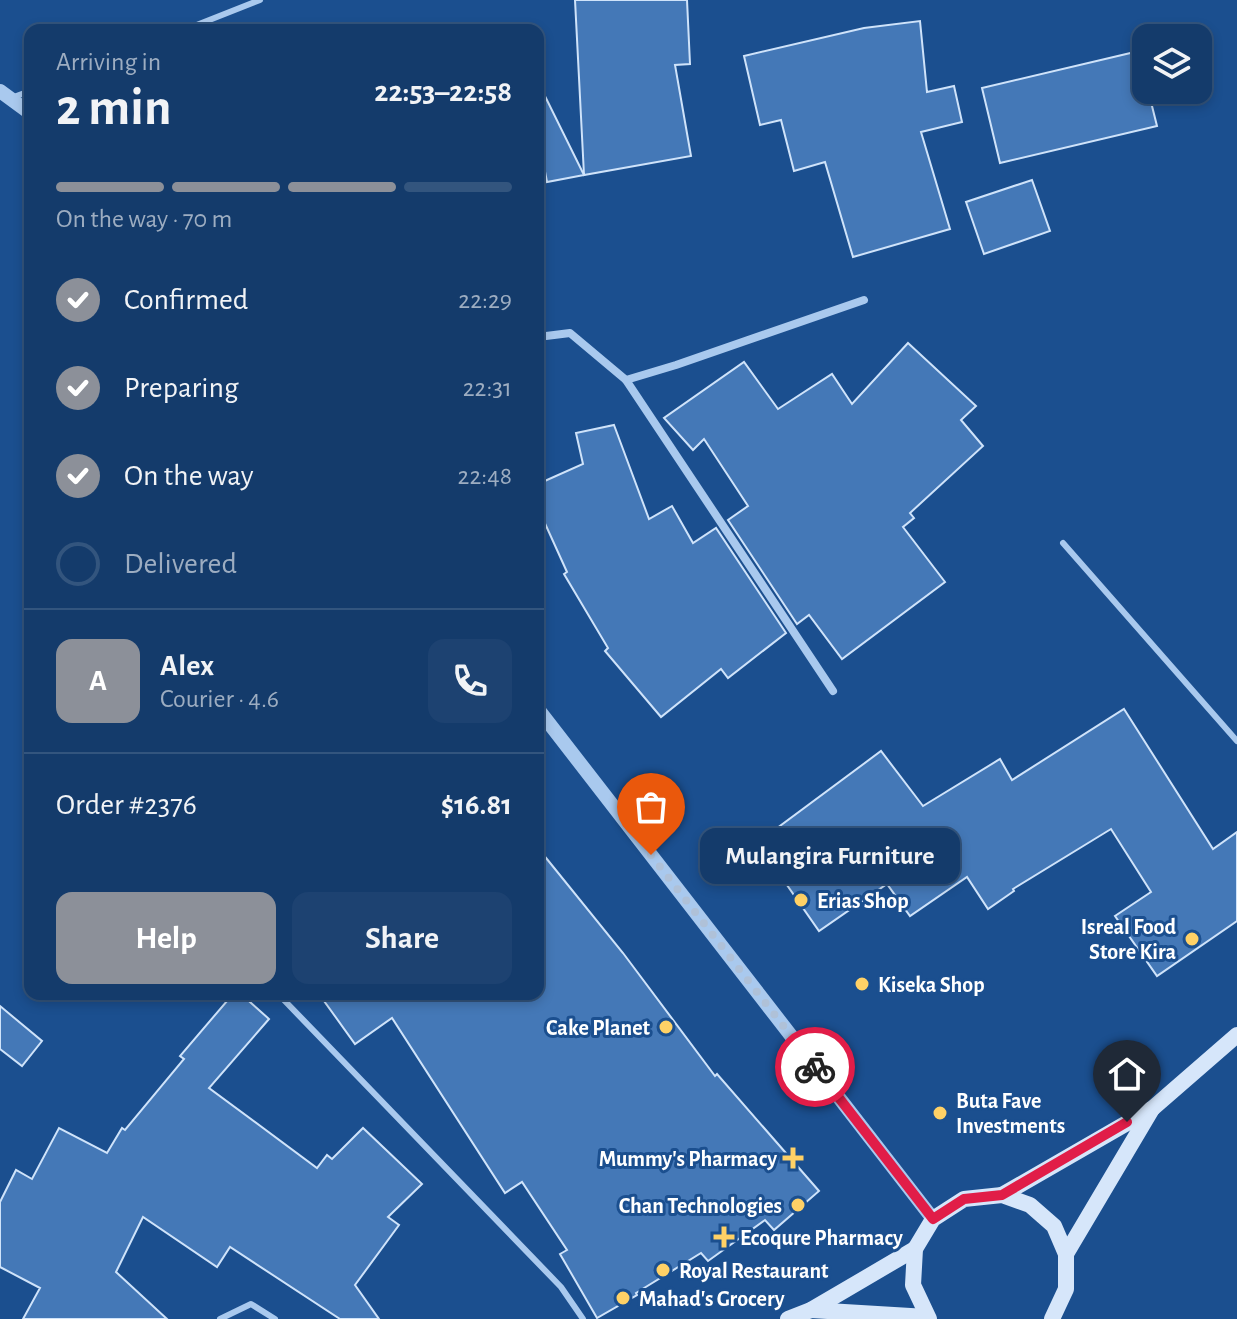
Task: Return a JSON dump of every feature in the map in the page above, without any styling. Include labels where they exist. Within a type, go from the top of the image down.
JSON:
[{"type":"main road","points":[[811,1310],[928,1318],[913,1285],[915,1249],[933,1219],[964,1199],[1002,1195],[1153,1108],[1237,1035]]},
{"type":"main road","points":[[1066,1254],[1153,1108]]},
{"type":"main road","points":[[1002,1195],[1030,1205],[1054,1226],[1066,1254],[1066,1289],[1052,1319]]},
{"type":"main road","points":[[788,1319],[811,1310],[915,1249]]},
{"type":"street","points":[[5,94],[24,108]]},
{"type":"street","points":[[626,380],[864,300]]},
{"type":"street","points":[[544,336],[570,333],[626,380],[833,691]]},
{"type":"street","points":[[544,717],[933,1219]]},
{"type":"lane","points":[[199,24],[260,0]]},
{"type":"lane","points":[[1063,543],[1237,741]]},
{"type":"lane","points":[[284,1000],[561,1287],[583,1319]]},
{"type":"lane","points":[[220,1319],[251,1304],[275,1319]]},
{"type":"building","points":[[575,0],[687,0],[690,64],[675,65],[691,156],[584,175]]},
{"type":"building","points":[[920,21],[927,92],[954,86],[962,122],[921,132],[950,229],[853,257],[825,162],[794,171],[781,120],[760,125],[744,56],[864,28]]},
{"type":"building","points":[[1132,53],[1132,104],[1152,104],[1157,126],[1000,163],[982,88]]},
{"type":"building","points":[[544,94],[584,175],[547,182],[544,166]]},
{"type":"building","points":[[1032,180],[1050,231],[984,254],[966,202]]},
{"type":"building","points":[[908,343],[976,406],[961,420],[983,446],[910,513],[914,518],[903,527],[945,582],[842,659],[809,615],[797,624],[728,520],[748,506],[704,439],[693,450],[664,418],[744,362],[778,409],[832,374],[852,404]]},
{"type":"building","points":[[614,425],[649,519],[672,506],[693,543],[716,528],[786,633],[728,678],[721,669],[661,717],[605,651],[608,648],[564,574],[567,572],[544,521],[544,481],[583,464],[576,433]]},
{"type":"building","points":[[1124,709],[1213,849],[1237,832],[1237,921],[1157,976],[1115,916],[1151,892],[1111,829],[1013,889],[988,909],[967,877],[910,916],[887,884],[819,931],[787,885],[792,882],[761,840],[881,751],[923,806],[1000,759],[1012,780]]},
{"type":"building","points":[[544,855],[623,953],[715,1076],[717,1074],[819,1191],[774,1230],[765,1220],[708,1261],[701,1253],[597,1318],[560,1254],[567,1250],[522,1182],[505,1193],[392,1018],[355,1044],[323,1000],[544,1000]]},
{"type":"building","points":[[228,1000],[248,1000],[269,1019],[209,1088],[317,1168],[327,1155],[332,1159],[363,1128],[422,1184],[388,1217],[399,1225],[355,1285],[379,1319],[340,1319],[230,1247],[217,1267],[143,1217],[116,1272],[167,1319],[23,1319],[40,1288],[0,1267],[0,1202],[16,1170],[32,1179],[59,1128],[107,1153],[122,1128],[125,1130],[184,1059],[180,1056]]},
{"type":"building","points":[[0,1006],[42,1041],[22,1066],[0,1049]]},
{"type":"way so far","points":[[651,855],[815,1067]]},
{"type":"place","name":"Mulangira Furniture","points":[[651,855]]},
{"type":"place","name":"Erias Shop","points":[[801,900]]},
{"type":"place","name":"Isreal Food Store Kira","points":[[1192,939]]},
{"type":"place","name":"Kiseka Shop","points":[[862,984]]},
{"type":"place","name":"Cake Planet","points":[[666,1027]]},
{"type":"place","name":"Buta Fave Investments","points":[[940,1113]]},
{"type":"place","name":"Mummy's Pharmacy","points":[[793,1158]]},
{"type":"place","name":"Chan Technologies","points":[[798,1205]]},
{"type":"place","name":"Ecoqure Pharmacy","points":[[724,1237]]},
{"type":"place","name":"Royal Restaurant","points":[[663,1270]]},
{"type":"place","name":"Mahad's Grocery","points":[[623,1298]]},
{"type":"route","points":[[815,1067],[933,1219],[964,1199],[1002,1195],[1127,1122]]}]
